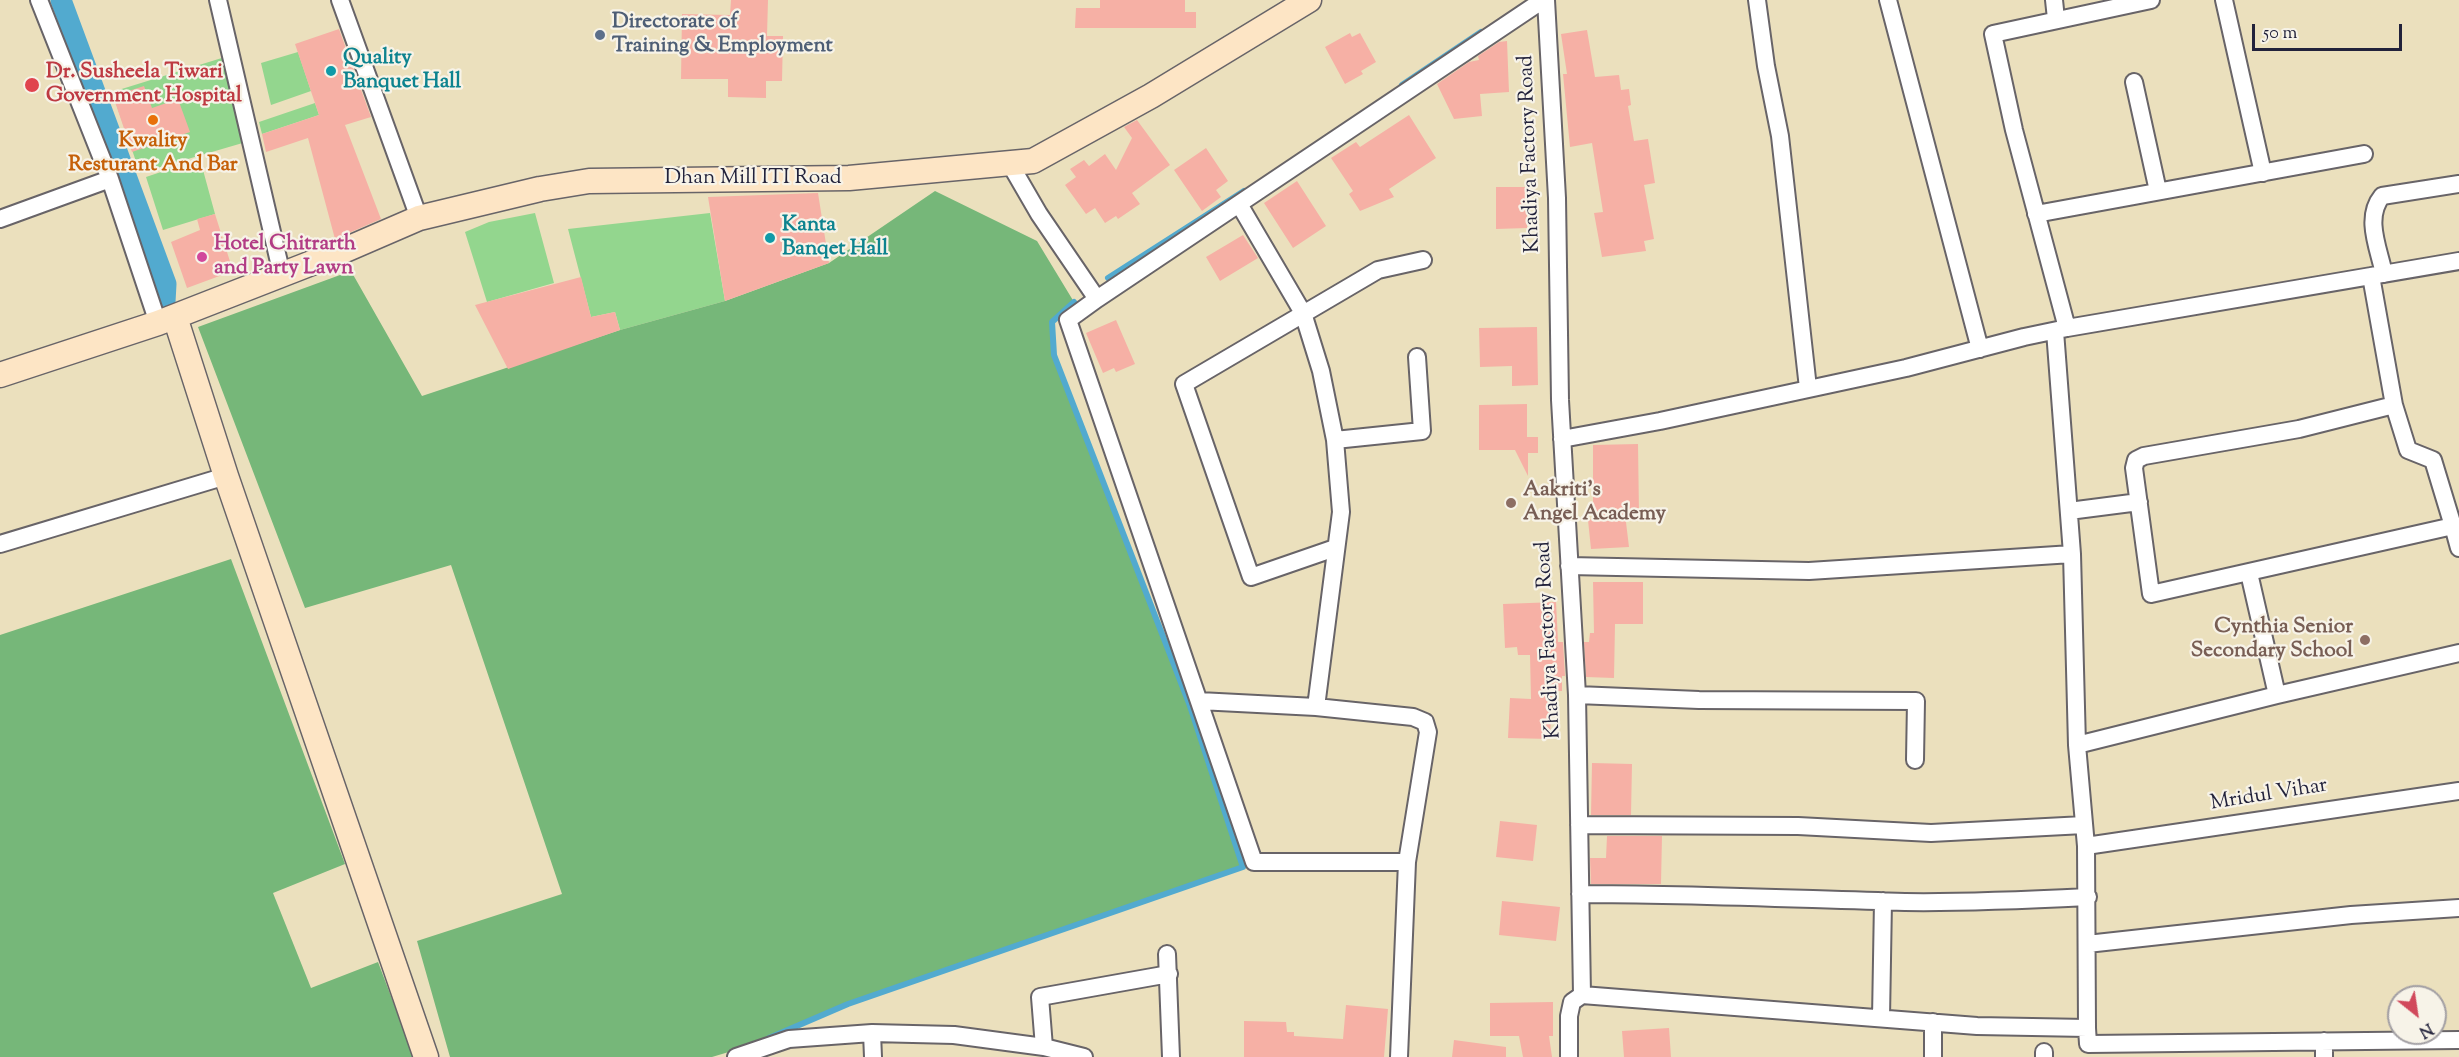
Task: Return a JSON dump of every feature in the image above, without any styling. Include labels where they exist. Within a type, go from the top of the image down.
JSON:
[{"type":"street","points":[[39,0],[226,476],[426,1057]]},
{"type":"street","points":[[218,0],[282,275]]},
{"type":"street","points":[[340,0],[419,218]]},
{"type":"street","name":"Dhan Mill ITI Road","points":[[0,375],[166,320],[419,218],[540,189],[589,181],[849,178],[1033,161],[1151,96],[1309,0]]},
{"type":"street","points":[[1407,862],[1254,862],[1068,320],[1097,298],[1545,0]]},
{"type":"street","name":"Khadiya Factory Road","points":[[1545,0],[1557,198],[1562,439],[1577,695],[1581,995],[1572,1002],[1569,1016],[1569,1057]]},
{"type":"street","points":[[1757,0],[1766,66],[1780,136],[1808,388]]},
{"type":"street","points":[[1888,0],[1980,349]]},
{"type":"street","points":[[2054,0],[2056,19]]},
{"type":"street","points":[[2151,0],[1993,34],[2061,330],[2072,554],[2078,746],[2088,897],[2088,1044],[2141,1050],[2324,1049],[2459,1040]]},
{"type":"street","points":[[2224,0],[2262,173]]},
{"type":"street","points":[[2134,82],[2158,191]]},
{"type":"street","points":[[2036,214],[2364,154]]},
{"type":"street","points":[[1010,164],[1039,214],[1097,298]]},
{"type":"street","points":[[0,219],[110,179]]},
{"type":"street","points":[[2459,184],[2382,196],[2375,205],[2372,217],[2394,405],[2408,450],[2433,460],[2459,548]]},
{"type":"street","points":[[1239,204],[1304,313],[1321,371],[1335,440],[1341,512],[1316,706]]},
{"type":"street","points":[[1335,548],[1251,577],[1184,384],[1378,270],[1423,260]]},
{"type":"street","points":[[1562,439],[1660,421],[1906,368],[2061,330],[2139,314],[2459,261]]},
{"type":"street","points":[[1335,440],[1422,431],[1417,357]]},
{"type":"street","points":[[2394,405],[2299,429],[2144,456],[2136,460],[2134,468],[2151,594],[2453,526]]},
{"type":"street","points":[[0,544],[226,476]]},
{"type":"street","points":[[2069,511],[2139,502]]},
{"type":"street","points":[[1569,566],[1809,571],[2072,554]]},
{"type":"street","points":[[2249,573],[2277,695]]},
{"type":"street","points":[[2078,746],[2277,695],[2459,653]]},
{"type":"street","points":[[1577,695],[1699,700],[1916,701],[1915,760]]},
{"type":"street","points":[[1199,701],[1316,706],[1413,717],[1425,723],[1428,732],[1407,862],[1399,1057]]},
{"type":"street","name":"Mridul Vihar","points":[[2086,846],[2459,790]]},
{"type":"street","points":[[1579,825],[1798,826],[1931,833],[2084,825]]},
{"type":"street","points":[[1580,894],[1661,894],[1882,901],[2000,901],[2088,897]]},
{"type":"street","points":[[1881,1018],[1882,901]]},
{"type":"street","points":[[2087,944],[2351,915],[2459,908]]},
{"type":"street","points":[[1167,954],[1171,1057]]},
{"type":"street","points":[[1044,1047],[1040,997],[1169,974]]},
{"type":"street","points":[[1581,995],[1977,1026],[2087,1028]]},
{"type":"street","points":[[1933,1022],[1933,1057]]},
{"type":"street","points":[[872,1033],[873,1057]]},
{"type":"street","points":[[740,1056],[789,1038],[872,1033],[954,1035],[1044,1047],[1084,1057]]},
{"type":"green space","points":[[298,52],[311,91],[271,105],[261,63]]},
{"type":"green space","points":[[225,57],[246,142],[140,173],[112,92]]},
{"type":"green space","points":[[315,103],[319,115],[262,134],[259,122]]},
{"type":"green space","points":[[200,159],[215,214],[163,230],[146,177]]},
{"type":"green space","points":[[935,191],[1037,241],[1074,302],[1052,322],[1054,355],[1190,706],[1243,867],[848,1004],[752,1045],[712,1057],[450,1057],[417,941],[562,894],[451,565],[305,608],[198,327],[351,271],[422,396],[620,330],[725,301],[829,263]]},
{"type":"green space","points":[[535,213],[554,283],[487,302],[465,232],[489,222]]},
{"type":"green space","points":[[710,213],[725,301],[620,330],[615,312],[591,317],[568,229]]},
{"type":"green space","points":[[231,559],[345,864],[273,893],[311,988],[378,962],[414,1057],[0,1057],[0,635]]},
{"type":"building","points":[[731,0],[768,0],[767,36],[783,36],[782,81],[766,81],[766,98],[728,97],[728,79],[681,79],[682,14],[730,15]]},
{"type":"building","points":[[1100,0],[1185,0],[1185,12],[1196,12],[1196,28],[1075,28],[1076,8],[1100,8]]},
{"type":"building","points":[[339,29],[371,117],[345,125],[381,219],[335,239],[308,138],[266,152],[262,134],[319,115],[295,44]]},
{"type":"building","points":[[1587,30],[1595,77],[1619,75],[1621,90],[1629,89],[1631,105],[1628,106],[1634,141],[1648,139],[1655,183],[1644,185],[1654,239],[1644,241],[1646,251],[1602,257],[1594,213],[1603,212],[1592,143],[1570,147],[1563,74],[1567,74],[1561,34]]},
{"type":"building","points":[[1350,33],[1352,37],[1360,33],[1376,62],[1361,71],[1363,74],[1345,84],[1325,47]]},
{"type":"building","points":[[1507,41],[1509,92],[1480,94],[1482,116],[1454,119],[1437,84],[1469,62],[1479,60],[1478,56],[1499,42]]},
{"type":"building","name":"Kwality Resturant And Bar","points":[[144,86],[152,108],[178,99],[190,132],[132,152],[113,96]]},
{"type":"building","points":[[1409,115],[1436,158],[1389,189],[1394,197],[1360,211],[1349,194],[1353,191],[1331,158],[1356,142],[1360,147]]},
{"type":"building","points":[[1137,120],[1170,165],[1132,193],[1140,204],[1118,219],[1116,216],[1105,223],[1095,208],[1086,214],[1065,185],[1076,177],[1070,169],[1084,160],[1089,166],[1105,154],[1116,170],[1132,138],[1124,127]]},
{"type":"building","points":[[1206,148],[1228,181],[1216,190],[1221,197],[1202,211],[1174,170]]},
{"type":"building","points":[[1297,181],[1326,226],[1293,248],[1264,203]]},
{"type":"building","points":[[1496,187],[1527,187],[1527,228],[1496,229]]},
{"type":"building","name":"Kanta Banqet Hall","points":[[818,193],[829,263],[725,301],[708,197]]},
{"type":"building","name":"Hotel Chitrarth and Party Lawn","points":[[215,214],[233,271],[187,288],[171,242],[200,230],[197,219]]},
{"type":"building","points":[[1243,235],[1258,258],[1220,281],[1206,257]]},
{"type":"building","points":[[581,277],[591,317],[615,312],[620,330],[508,369],[475,305]]},
{"type":"building","points":[[1116,320],[1135,364],[1116,372],[1114,368],[1103,373],[1086,333]]},
{"type":"building","points":[[1537,327],[1538,385],[1512,386],[1512,366],[1480,367],[1479,328]]},
{"type":"building","points":[[1527,404],[1527,437],[1538,437],[1538,453],[1528,453],[1528,476],[1515,450],[1479,450],[1479,405]]},
{"type":"building","points":[[1638,444],[1639,514],[1625,514],[1629,547],[1591,549],[1588,520],[1593,519],[1593,445]]},
{"type":"building","points":[[1593,582],[1643,582],[1643,624],[1615,624],[1614,678],[1586,677],[1584,642],[1589,642],[1590,633],[1594,633]]},
{"type":"building","points":[[1556,602],[1558,642],[1563,642],[1565,676],[1562,676],[1562,691],[1552,691],[1550,739],[1508,738],[1510,698],[1531,699],[1530,655],[1518,655],[1517,647],[1505,648],[1503,604]]},
{"type":"building","points":[[1592,763],[1632,764],[1631,815],[1591,815]]},
{"type":"building","points":[[1500,821],[1537,825],[1533,861],[1496,857]]},
{"type":"building","points":[[1607,836],[1662,836],[1661,884],[1591,884],[1590,858],[1606,858]]},
{"type":"building","points":[[1502,901],[1560,907],[1556,941],[1499,935]]},
{"type":"building","points":[[1553,1002],[1553,1036],[1549,1036],[1552,1057],[1523,1057],[1519,1036],[1490,1036],[1490,1003]]},
{"type":"building","points":[[1346,1005],[1388,1009],[1384,1057],[1244,1057],[1244,1021],[1286,1022],[1287,1032],[1294,1032],[1294,1036],[1343,1039]]},
{"type":"building","points":[[1669,1028],[1671,1057],[1624,1057],[1622,1031]]},
{"type":"building","points":[[1454,1040],[1506,1047],[1506,1057],[1452,1057]]},
{"type":"waterway","points":[[61,0],[166,284],[165,302]]},
{"type":"waterway","points":[[1402,85],[1481,32]]},
{"type":"waterway","points":[[1108,278],[1244,191]]},
{"type":"waterway","points":[[769,1038],[848,1004],[1243,867],[1190,706],[1054,355],[1052,322],[1074,302]]},
{"type":"place","name":"Directorate of Training & Employment","points":[[600,35]]},
{"type":"place","name":"Quality Banquet Hall","points":[[331,71]]},
{"type":"place","name":"Dr. Susheela Tiwari Government Hospital","points":[[32,85]]},
{"type":"place","name":"Kwality Resturant And Bar","points":[[153,120]]},
{"type":"place","name":"Kanta Banqet Hall","points":[[770,238]]},
{"type":"place","name":"Hotel Chitrarth and Party Lawn","points":[[202,257]]},
{"type":"place","name":"Aakriti's Angel Academy","points":[[1511,503]]},
{"type":"place","name":"Cynthia Senior Secondary School","points":[[2365,640]]}]
